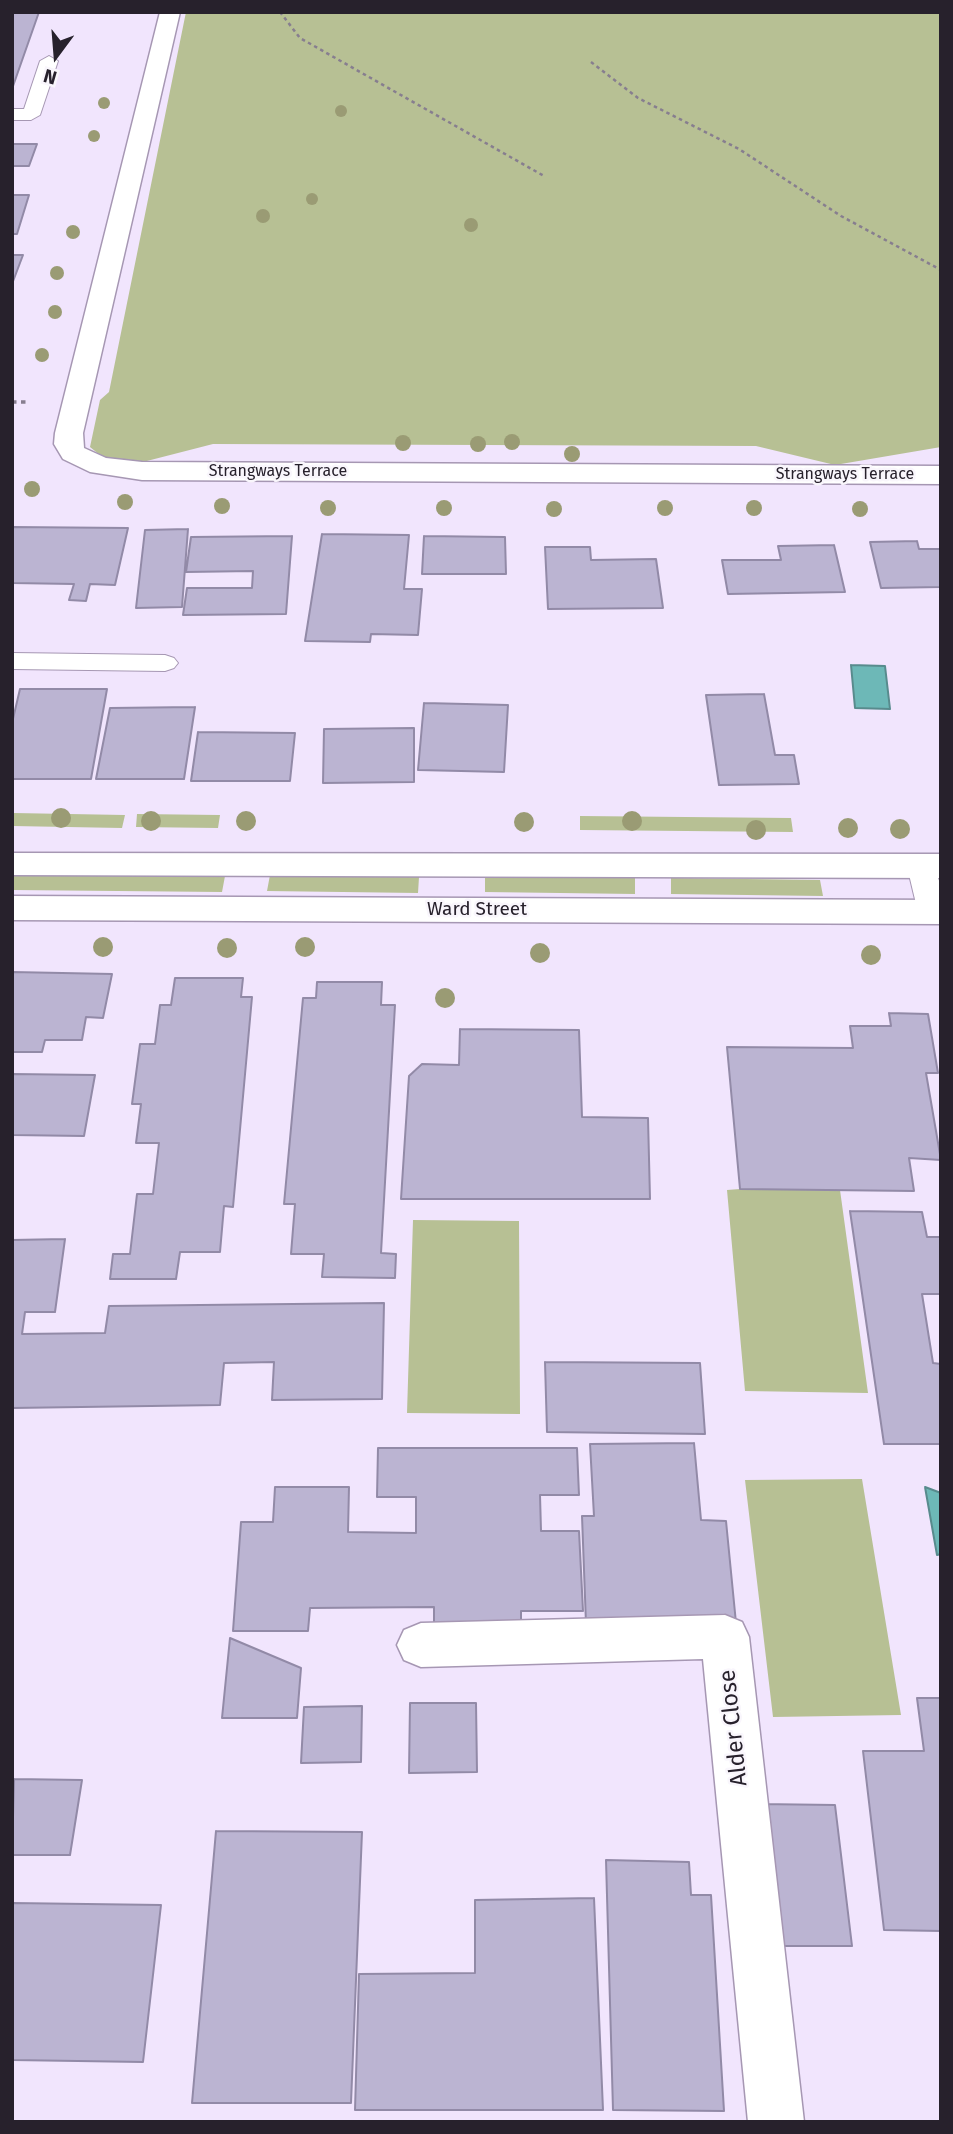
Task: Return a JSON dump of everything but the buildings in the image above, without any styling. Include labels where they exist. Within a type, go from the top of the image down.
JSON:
[{"type":"street","name":"Strangways Terrace","points":[[170,12],[69,433],[68,444],[79,457],[100,466],[142,471],[941,475]]},
{"type":"street","points":[[12,864],[931,866]]},
{"type":"street","name":"Ward Street","points":[[12,908],[937,912]]},
{"type":"street","name":"Alder Close","points":[[421,1645],[725,1637],[776,2122]]},
{"type":"lane","points":[[12,114],[31,115],[49,61]]},
{"type":"lane","points":[[12,661],[165,663]]},
{"type":"lane","points":[[931,866],[937,912]]},
{"type":"path","points":[[280,12],[300,38],[544,176]]},
{"type":"path","points":[[591,62],[638,98],[739,149],[841,216],[941,270]]},
{"type":"shaded area","points":[[186,12],[941,12],[941,447],[835,465],[756,446],[213,444],[139,463],[105,459],[90,447],[100,400],[109,392]]},
{"type":"shaded area","points":[[851,665],[885,666],[890,709],[855,708]]},
{"type":"shaded area","points":[[13,813],[125,815],[122,828],[12,826]]},
{"type":"shaded area","points":[[137,814],[220,815],[218,828],[136,827]]},
{"type":"shaded area","points":[[580,816],[791,818],[793,832],[580,830]]},
{"type":"shaded area","points":[[12,874],[225,876],[222,892],[12,890]]},
{"type":"shaded area","points":[[270,875],[419,877],[418,893],[267,891]]},
{"type":"shaded area","points":[[485,876],[635,878],[635,894],[485,892]]},
{"type":"shaded area","points":[[671,878],[820,880],[823,896],[671,894]]},
{"type":"shaded area","points":[[727,1190],[840,1190],[868,1393],[745,1391]]},
{"type":"shaded area","points":[[413,1220],[519,1221],[520,1414],[407,1413]]},
{"type":"shaded area","points":[[862,1479],[901,1715],[773,1717],[745,1480]]},
{"type":"shaded area","points":[[925,1487],[941,1493],[941,1554],[937,1555]]}]
